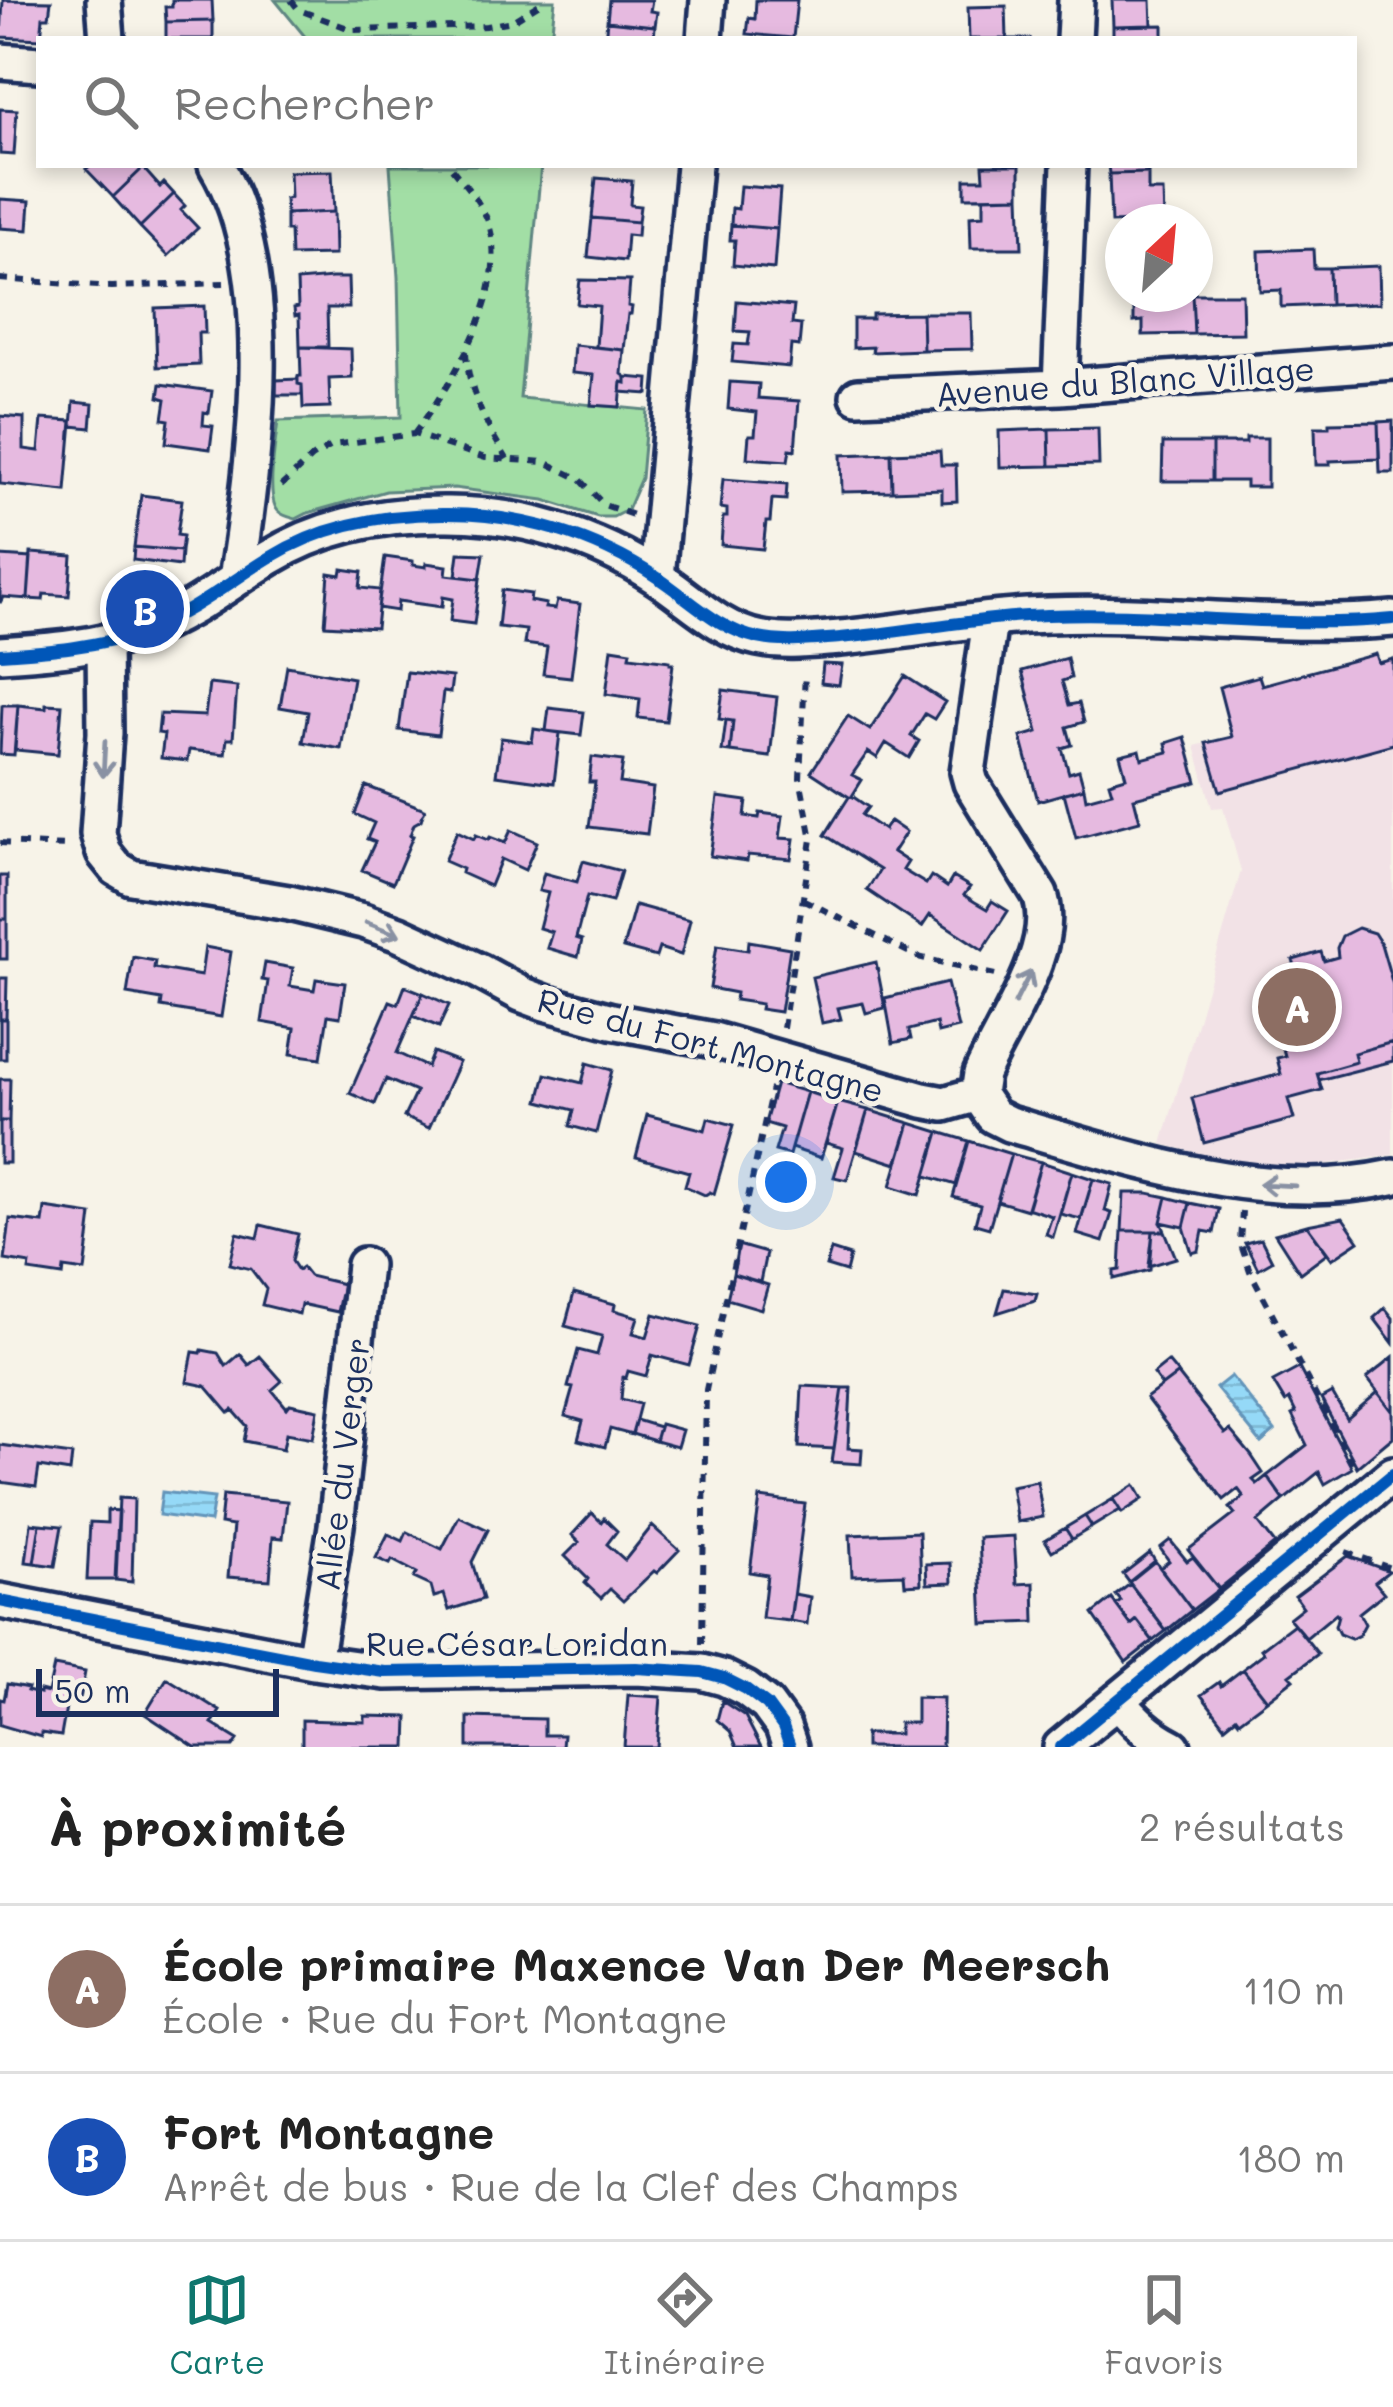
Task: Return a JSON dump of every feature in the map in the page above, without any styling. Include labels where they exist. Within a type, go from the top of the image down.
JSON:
[{"type":"street","points":[[104,0],[107,36]]},
{"type":"street","points":[[705,36],[708,0]]},
{"type":"street","points":[[1074,36],[1076,0]]},
{"type":"street","points":[[0,62],[36,64]]},
{"type":"street","points":[[218,168],[241,222],[251,282],[257,393],[249,496],[236,579]]},
{"type":"street","points":[[658,577],[694,168]]},
{"type":"street","points":[[1060,387],[1069,168]]},
{"type":"street","name":"Avenue du Blanc Village","points":[[858,396],[1060,387],[1393,362]]},
{"type":"street","points":[[0,654],[104,642],[167,621],[287,548],[342,526],[438,514],[503,518],[602,546],[658,577],[725,626],[766,640],[1054,614],[1296,623],[1393,619]]},
{"type":"street","points":[[990,621],[968,772],[1046,911],[1042,946],[981,1074],[978,1094],[993,1116],[1174,1170],[1243,1183],[1344,1186],[1393,1177]]},
{"type":"street","points":[[102,848],[98,834],[105,733],[104,642]]},
{"type":"street","name":"Rue du Fort Montagne","points":[[102,848],[116,868],[131,877],[289,903],[363,921],[545,1003],[714,1040],[923,1100],[944,1104],[978,1094]]},
{"type":"street","name":"Allée du Verger","points":[[314,1662],[336,1526],[364,1264]]},
{"type":"street","points":[[1061,1747],[1381,1485]]},
{"type":"street","name":"Rue César Loridan","points":[[0,1601],[385,1672],[702,1672],[746,1689],[767,1705],[790,1747]]},
{"type":"street","points":[[1118,1700],[1154,1738],[1173,1747]]},
{"type":"path","points":[[291,0],[299,10],[353,30],[486,26],[512,21],[546,0]]},
{"type":"path","points":[[395,28],[397,36]]},
{"type":"path","points":[[414,434],[444,393],[477,325],[491,281],[490,224],[451,168]]},
{"type":"path","points":[[0,280],[112,287],[251,282]]},
{"type":"path","points":[[466,348],[467,374],[480,410],[508,459]]},
{"type":"path","points":[[249,496],[280,488],[311,458],[333,446],[414,434],[485,458],[545,461],[580,479],[604,505],[662,526]]},
{"type":"path","points":[[702,1672],[706,1390],[778,1058],[812,839],[800,778],[806,640]]},
{"type":"path","points":[[0,843],[102,848]]},
{"type":"path","points":[[804,900],[918,956],[1025,982]]},
{"type":"path","points":[[1243,1183],[1240,1242],[1250,1271],[1381,1485]]},
{"type":"path","points":[[1314,1540],[1393,1569]]},
{"type":"shaded area","points":[[1376,654],[1379,663],[1393,659],[1393,1155],[1280,1167],[1162,1144],[1241,871],[1223,807],[1212,808],[1195,746],[1232,736],[1219,687],[1259,676],[1261,683]]},
{"type":"green space","points":[[275,0],[555,0],[551,36],[305,36]]},
{"type":"green space","points":[[390,168],[541,168],[520,398],[647,410],[641,478],[627,510],[598,517],[544,500],[454,488],[386,491],[296,519],[278,511],[272,481],[278,421],[401,417]]},
{"type":"water","points":[[1231,1376],[1275,1431],[1261,1443],[1216,1388]]},
{"type":"water","points":[[162,1492],[214,1498],[210,1522],[159,1515]]},
{"type":"building","points":[[3,0],[51,1],[41,36],[1,37]]},
{"type":"building","points":[[172,0],[212,0],[213,21],[166,22],[165,7],[172,7]]},
{"type":"building","points":[[609,0],[652,0],[655,26],[607,21]]},
{"type":"building","points":[[756,0],[797,0],[793,36],[747,34],[749,18],[755,19]]},
{"type":"building","points":[[1112,0],[1151,0],[1152,25],[1113,26]]},
{"type":"building","points":[[1006,6],[1007,36],[969,36],[968,7]]},
{"type":"building","points":[[213,21],[213,36],[166,36],[166,22]]},
{"type":"building","points":[[607,21],[655,26],[654,36],[605,36]]},
{"type":"building","points":[[1163,25],[1163,36],[1113,36],[1113,26]]},
{"type":"building","points":[[0,109],[17,110],[14,155],[0,154]]},
{"type":"building","points":[[87,168],[143,168],[113,197]]},
{"type":"building","points":[[143,168],[160,187],[164,183],[174,194],[140,227],[113,197]]},
{"type":"building","points":[[983,168],[1020,168],[1020,196],[965,197],[965,179],[984,179]]},
{"type":"building","points":[[1108,168],[1147,168],[1148,173],[1109,174]]},
{"type":"building","points":[[332,171],[334,212],[286,214],[289,172]]},
{"type":"building","points":[[1148,173],[1148,191],[1163,191],[1163,204],[1110,204],[1109,174]]},
{"type":"building","points":[[596,178],[632,181],[630,205],[640,206],[638,222],[592,218]]},
{"type":"building","points":[[740,186],[780,189],[777,229],[731,225]]},
{"type":"building","points":[[174,194],[198,228],[168,256],[140,227]]},
{"type":"building","points":[[1020,196],[1022,248],[971,248],[970,216],[984,215],[984,197]]},
{"type":"building","points":[[0,199],[30,201],[28,230],[0,228]]},
{"type":"building","points":[[334,212],[335,255],[291,256],[286,214]]},
{"type":"building","points":[[592,218],[638,222],[637,236],[627,235],[625,261],[588,257]]},
{"type":"building","points":[[731,225],[777,229],[774,269],[733,265]]},
{"type":"building","points":[[1313,249],[1314,268],[1329,268],[1330,305],[1281,307],[1281,290],[1260,291],[1259,251]]},
{"type":"building","points":[[1379,266],[1380,303],[1330,305],[1329,268]]},
{"type":"building","points":[[348,278],[349,308],[327,308],[328,347],[300,347],[299,315],[295,316],[294,308],[298,307],[297,281]]},
{"type":"building","points":[[580,280],[630,281],[628,306],[632,307],[624,350],[596,347],[599,306],[577,304]]},
{"type":"building","points":[[1213,294],[1242,294],[1243,333],[1194,334],[1193,312],[1213,312]]},
{"type":"building","points":[[737,301],[794,306],[792,324],[801,325],[799,346],[791,345],[789,367],[732,362],[734,344],[748,345],[750,332],[735,331]]},
{"type":"building","points":[[204,306],[205,333],[198,333],[199,365],[157,367],[155,308]]},
{"type":"building","points":[[1134,312],[1193,312],[1194,334],[1143,335],[1143,321],[1134,322]]},
{"type":"building","points":[[922,313],[971,313],[972,349],[923,350]]},
{"type":"building","points":[[922,313],[923,350],[853,348],[853,319]]},
{"type":"building","points":[[574,345],[624,350],[626,383],[622,382],[620,407],[591,405],[594,375],[572,373]]},
{"type":"building","points":[[300,347],[351,349],[352,378],[329,379],[330,407],[303,408],[302,385],[298,384]]},
{"type":"building","points":[[626,377],[649,379],[648,394],[621,392]]},
{"type":"building","points":[[298,379],[302,395],[276,395],[276,380]]},
{"type":"building","points":[[730,382],[759,384],[758,398],[799,401],[795,450],[790,449],[788,461],[747,458],[757,412],[728,409]]},
{"type":"building","points":[[161,384],[212,391],[203,425],[213,426],[210,449],[166,443],[169,420],[163,419],[166,399],[159,397]]},
{"type":"building","points":[[74,402],[93,404],[91,428],[72,426]]},
{"type":"building","points":[[0,416],[24,418],[24,449],[39,451],[42,419],[72,421],[66,491],[0,484]]},
{"type":"building","points":[[1393,421],[1393,473],[1380,473],[1378,422]]},
{"type":"building","points":[[1378,422],[1379,459],[1316,465],[1315,427]]},
{"type":"building","points":[[1098,428],[1099,465],[1050,466],[1049,429]]},
{"type":"building","points":[[1049,429],[1050,466],[1000,467],[999,431]]},
{"type":"building","points":[[1246,438],[1267,438],[1267,487],[1246,487],[1246,481],[1212,481],[1212,443],[1246,443]]},
{"type":"building","points":[[1163,443],[1212,443],[1212,481],[1162,481]]},
{"type":"building","points":[[940,451],[941,465],[956,465],[957,501],[942,502],[942,489],[892,491],[891,453]]},
{"type":"building","points":[[891,453],[892,491],[842,492],[841,455]]},
{"type":"building","points":[[723,479],[787,484],[786,500],[772,499],[763,549],[721,545],[723,517],[727,517],[727,509],[720,508]]},
{"type":"building","points":[[141,495],[182,500],[177,535],[183,536],[181,551],[134,547]]},
{"type":"building","points":[[134,547],[181,551],[180,566],[133,560]]},
{"type":"building","points":[[31,553],[72,556],[69,596],[44,594],[43,600],[28,599]]},
{"type":"building","points":[[459,553],[484,554],[480,579],[456,576]]},
{"type":"building","points":[[0,556],[31,558],[28,599],[3,597],[0,603]]},
{"type":"building","points":[[385,557],[426,567],[426,563],[447,566],[446,575],[480,579],[474,624],[450,621],[453,599],[443,597],[442,607],[398,601],[397,611],[378,608]]},
{"type":"building","points":[[342,569],[362,572],[360,588],[380,590],[376,628],[325,625],[329,573],[341,575]]},
{"type":"building","points":[[502,590],[531,594],[530,601],[546,604],[545,608],[555,609],[557,601],[580,604],[571,677],[543,674],[547,647],[524,644],[526,630],[498,627]]},
{"type":"building","points":[[612,648],[673,664],[666,721],[638,718],[640,699],[606,694]]},
{"type":"building","points":[[1376,654],[1379,663],[1393,659],[1393,744],[1220,791],[1206,743],[1232,737],[1219,687],[1259,676],[1262,685]]},
{"type":"building","points":[[1067,658],[1071,678],[1062,681],[1069,705],[1079,703],[1084,722],[1067,727],[1072,745],[1062,748],[1069,773],[1079,770],[1084,788],[1038,801],[1021,737],[1038,732],[1022,671]]},
{"type":"building","points":[[823,664],[842,665],[839,685],[821,683]]},
{"type":"building","points":[[287,666],[353,678],[341,749],[303,742],[308,712],[280,707]]},
{"type":"building","points":[[407,672],[452,677],[450,693],[443,692],[438,735],[399,730]]},
{"type":"building","points":[[905,676],[945,702],[934,719],[925,714],[911,736],[919,741],[909,758],[886,743],[877,758],[868,752],[852,775],[862,780],[852,796],[868,807],[862,815],[884,830],[890,821],[906,832],[893,852],[908,862],[903,870],[926,884],[931,876],[947,887],[953,877],[970,887],[964,895],[975,902],[987,909],[992,901],[1008,911],[983,950],[930,915],[922,927],[867,890],[880,870],[825,835],[849,797],[811,772],[848,716],[870,730]]},
{"type":"building","points":[[209,684],[237,687],[233,739],[227,739],[225,754],[189,750],[187,761],[161,758],[160,714],[205,716]]},
{"type":"building","points":[[723,690],[777,697],[770,757],[730,752],[733,721],[719,719]]},
{"type":"building","points":[[46,704],[62,705],[58,754],[15,750],[18,705],[46,708]]},
{"type":"building","points":[[2,705],[18,705],[14,755],[0,754]]},
{"type":"building","points":[[549,708],[584,712],[581,735],[546,731]]},
{"type":"building","points":[[726,720],[733,721],[730,752],[722,751]]},
{"type":"building","points":[[534,729],[560,733],[554,783],[496,775],[501,738],[532,742]]},
{"type":"building","points":[[1185,737],[1197,782],[1134,798],[1140,821],[1076,838],[1064,793],[1084,788],[1086,799],[1112,792],[1109,782],[1126,777],[1120,755],[1140,750],[1142,759],[1168,752],[1166,743]]},
{"type":"building","points":[[592,757],[623,761],[620,783],[653,788],[647,834],[589,827],[595,782],[589,782]]},
{"type":"building","points":[[366,786],[425,809],[414,824],[393,883],[362,870],[375,842],[367,839],[374,823],[355,814]]},
{"type":"building","points":[[718,797],[747,801],[745,816],[783,816],[780,838],[794,839],[791,859],[748,855],[747,861],[710,856]]},
{"type":"building","points":[[511,830],[537,842],[525,870],[501,859],[490,886],[444,861],[457,831],[474,839],[476,835],[505,843]]},
{"type":"building","points":[[583,861],[621,871],[612,902],[587,896],[576,938],[582,940],[578,957],[547,948],[552,932],[539,928],[548,893],[539,891],[544,873],[577,882]]},
{"type":"building","points":[[0,876],[7,876],[7,919],[0,919]]},
{"type":"building","points":[[635,905],[690,920],[681,955],[659,948],[656,957],[623,948]]},
{"type":"building","points":[[0,919],[7,919],[7,959],[0,959]]},
{"type":"building","points":[[1358,928],[1374,933],[1381,944],[1393,985],[1393,1042],[1354,1053],[1356,1062],[1317,1073],[1322,1090],[1288,1099],[1294,1119],[1204,1143],[1192,1098],[1281,1074],[1277,1058],[1285,1056],[1274,1016],[1276,1011],[1305,1003],[1293,960],[1321,952],[1324,961],[1338,957],[1342,936]]},
{"type":"building","points":[[749,941],[790,948],[780,1012],[735,1000],[736,993],[710,988],[717,945],[748,950]]},
{"type":"building","points":[[205,947],[231,952],[221,1017],[161,1007],[162,1000],[127,994],[133,957],[155,961],[154,968],[201,976]]},
{"type":"building","points":[[876,962],[885,1008],[866,1013],[863,1003],[838,1008],[841,1019],[822,1023],[812,977]]},
{"type":"building","points":[[265,963],[293,968],[290,986],[314,990],[316,979],[345,983],[340,1017],[328,1015],[321,1058],[291,1054],[295,1028],[262,1022],[268,981],[262,980]]},
{"type":"building","points":[[0,978],[7,978],[6,1019],[0,1019]]},
{"type":"building","points":[[947,983],[958,1028],[938,1033],[936,1023],[909,1030],[911,1039],[893,1043],[885,998]]},
{"type":"building","points":[[405,986],[423,993],[397,1053],[427,1067],[433,1052],[459,1062],[429,1128],[404,1117],[416,1092],[386,1079],[375,1104],[350,1093],[390,1001],[398,1004]]},
{"type":"building","points":[[423,993],[449,1005],[439,1027],[413,1016]]},
{"type":"building","points":[[0,1019],[6,1019],[6,1059],[0,1059]]},
{"type":"building","points":[[1393,1042],[1393,1061],[1319,1080],[1317,1073],[1356,1062],[1354,1053]]},
{"type":"building","points":[[587,1063],[612,1070],[596,1133],[570,1126],[574,1110],[539,1101],[546,1074],[582,1083]]},
{"type":"building","points":[[0,1079],[10,1079],[9,1121],[0,1121]]},
{"type":"building","points":[[776,1083],[807,1092],[789,1155],[775,1151],[782,1128],[765,1123]]},
{"type":"building","points":[[807,1092],[838,1102],[821,1158],[791,1148]]},
{"type":"building","points":[[838,1102],[868,1110],[847,1180],[834,1177],[843,1148],[826,1143]]},
{"type":"building","points":[[868,1110],[910,1123],[897,1164],[856,1151]]},
{"type":"building","points":[[647,1115],[705,1130],[708,1118],[734,1125],[714,1194],[685,1186],[689,1172],[636,1157]]},
{"type":"building","points":[[0,1121],[9,1121],[9,1163],[0,1163]]},
{"type":"building","points":[[910,1123],[939,1132],[920,1195],[891,1186]]},
{"type":"building","points":[[939,1132],[969,1141],[956,1185],[926,1176]]},
{"type":"building","points":[[969,1141],[1011,1154],[989,1228],[975,1224],[980,1205],[953,1197]]},
{"type":"building","points":[[1011,1154],[1041,1162],[1027,1210],[997,1201]]},
{"type":"building","points":[[1041,1162],[1072,1172],[1053,1237],[1046,1234],[1052,1216],[1027,1208]]},
{"type":"building","points":[[1072,1172],[1093,1179],[1081,1219],[1060,1214]]},
{"type":"building","points":[[1093,1179],[1112,1184],[1105,1211],[1112,1213],[1103,1242],[1077,1234]]},
{"type":"building","points":[[1124,1193],[1167,1197],[1161,1222],[1165,1231],[1122,1231]]},
{"type":"building","points":[[1167,1197],[1190,1203],[1184,1227],[1161,1222]]},
{"type":"building","points":[[1190,1203],[1219,1209],[1214,1233],[1203,1231],[1199,1251],[1192,1253],[1184,1227]]},
{"type":"building","points":[[45,1208],[92,1215],[85,1271],[64,1268],[63,1276],[29,1271],[30,1264],[5,1260],[10,1219],[43,1223]]},
{"type":"building","points":[[1343,1218],[1359,1241],[1332,1259],[1307,1225]]},
{"type":"building","points":[[261,1225],[298,1234],[292,1261],[298,1270],[302,1267],[309,1276],[343,1284],[337,1312],[301,1304],[299,1314],[262,1305],[266,1289],[251,1269],[230,1264],[237,1233],[258,1238]]},
{"type":"building","points":[[1307,1225],[1327,1253],[1300,1273],[1275,1234]]},
{"type":"building","points":[[1122,1231],[1153,1231],[1150,1270],[1114,1279],[1114,1271],[1120,1270]]},
{"type":"building","points":[[1153,1231],[1165,1231],[1176,1258],[1149,1266]]},
{"type":"building","points":[[1261,1239],[1272,1261],[1258,1269],[1245,1243]]},
{"type":"building","points":[[738,1245],[766,1253],[760,1282],[733,1274]]},
{"type":"building","points":[[831,1250],[850,1256],[846,1272],[826,1266]]},
{"type":"building","points":[[733,1274],[768,1285],[761,1309],[727,1299]]},
{"type":"building","points":[[1004,1289],[1037,1294],[1035,1301],[997,1313]]},
{"type":"building","points":[[574,1293],[615,1304],[614,1310],[638,1317],[633,1333],[647,1337],[654,1314],[700,1326],[689,1365],[652,1355],[646,1376],[628,1371],[623,1377],[621,1399],[640,1404],[632,1435],[610,1429],[605,1447],[578,1440],[583,1421],[565,1416],[578,1350],[597,1355],[602,1336],[565,1326]]},
{"type":"building","points":[[1385,1308],[1393,1318],[1393,1343],[1374,1318]]},
{"type":"building","points":[[193,1352],[218,1353],[226,1366],[240,1354],[249,1365],[260,1356],[282,1381],[272,1390],[287,1408],[290,1404],[318,1410],[313,1438],[286,1433],[283,1449],[244,1441],[247,1426],[233,1410],[229,1413],[206,1386],[187,1382]]},
{"type":"building","points":[[1393,1357],[1393,1412],[1367,1378]]},
{"type":"building","points":[[1168,1362],[1178,1374],[1162,1386],[1153,1374]]},
{"type":"building","points":[[1299,1368],[1352,1468],[1325,1484],[1319,1472],[1284,1500],[1267,1476],[1307,1445],[1289,1399],[1285,1402],[1273,1382]]},
{"type":"building","points":[[1178,1374],[1225,1434],[1230,1430],[1251,1455],[1263,1473],[1253,1480],[1257,1484],[1267,1476],[1284,1500],[1258,1522],[1275,1544],[1219,1589],[1188,1550],[1235,1514],[1230,1508],[1244,1497],[1238,1489],[1224,1500],[1146,1398]]},
{"type":"building","points":[[802,1386],[843,1388],[834,1449],[799,1447]]},
{"type":"building","points":[[843,1388],[851,1388],[848,1448],[862,1449],[861,1464],[832,1462]]},
{"type":"building","points":[[1378,1392],[1393,1412],[1393,1437],[1357,1467],[1321,1399],[1332,1393],[1347,1419]]},
{"type":"building","points":[[636,1420],[659,1427],[655,1441],[632,1434]]},
{"type":"building","points":[[660,1424],[682,1430],[677,1447],[655,1441]]},
{"type":"building","points":[[0,1445],[72,1455],[70,1472],[39,1467],[36,1487],[0,1482]]},
{"type":"building","points":[[1037,1481],[1043,1517],[1017,1522],[1011,1486]]},
{"type":"building","points":[[1135,1485],[1143,1499],[1122,1513],[1113,1499]]},
{"type":"building","points":[[223,1495],[287,1501],[283,1538],[273,1537],[270,1580],[228,1577],[233,1526],[220,1524]]},
{"type":"building","points":[[119,1498],[134,1499],[132,1582],[115,1580]]},
{"type":"building","points":[[760,1498],[805,1504],[790,1621],[762,1618],[767,1575],[750,1572]]},
{"type":"building","points":[[1113,1499],[1120,1510],[1092,1527],[1085,1516]]},
{"type":"building","points":[[107,1510],[119,1511],[116,1580],[87,1580],[90,1522],[107,1523]]},
{"type":"building","points":[[592,1513],[617,1531],[607,1544],[625,1560],[652,1526],[679,1550],[623,1601],[610,1589],[601,1598],[565,1556],[579,1542],[572,1535]]},
{"type":"building","points":[[459,1516],[488,1530],[472,1562],[483,1599],[449,1610],[444,1594],[434,1597],[431,1586],[414,1578],[417,1573],[392,1560],[390,1564],[376,1558],[388,1534],[403,1541],[407,1532],[442,1549]]},
{"type":"building","points":[[1085,1516],[1092,1527],[1072,1539],[1065,1528]]},
{"type":"building","points":[[31,1523],[40,1524],[34,1563],[26,1562]]},
{"type":"building","points":[[40,1524],[62,1526],[55,1566],[34,1563]]},
{"type":"building","points":[[1065,1528],[1072,1539],[1052,1551],[1045,1540]]},
{"type":"building","points":[[919,1532],[921,1584],[905,1585],[904,1574],[852,1576],[850,1535]]},
{"type":"building","points":[[1014,1536],[1017,1584],[1034,1583],[1035,1622],[983,1624],[979,1538]]},
{"type":"building","points":[[1170,1540],[1187,1561],[1193,1557],[1219,1589],[1192,1610],[1160,1568],[1169,1561],[1160,1548]]},
{"type":"building","points":[[1150,1553],[1155,1561],[1129,1582],[1123,1574]]},
{"type":"building","points":[[1348,1556],[1389,1571],[1375,1582],[1384,1593],[1359,1613],[1365,1624],[1359,1635],[1351,1639],[1339,1634],[1336,1613],[1306,1638],[1289,1618],[1303,1607],[1295,1596]]},
{"type":"building","points":[[1155,1561],[1192,1610],[1166,1631],[1129,1582]]},
{"type":"building","points":[[951,1563],[952,1583],[927,1584],[926,1564]]},
{"type":"building","points":[[1130,1584],[1166,1631],[1153,1641],[1137,1620],[1131,1625],[1116,1605],[1121,1601],[1116,1595]]},
{"type":"building","points":[[794,1594],[810,1597],[807,1624],[790,1621]]},
{"type":"building","points":[[1112,1599],[1131,1625],[1137,1620],[1153,1641],[1126,1662],[1093,1614]]},
{"type":"building","points":[[1294,1624],[1318,1654],[1267,1700],[1243,1669]]},
{"type":"building","points":[[54,1666],[85,1672],[79,1705],[67,1702],[61,1736],[41,1733],[41,1737],[0,1725],[0,1699],[4,1700],[7,1684],[48,1693]]},
{"type":"building","points":[[1243,1669],[1267,1700],[1225,1726],[1201,1695]]},
{"type":"building","points":[[167,1678],[220,1711],[212,1724],[238,1740],[233,1747],[195,1747],[145,1714]]},
{"type":"building","points":[[628,1695],[661,1697],[657,1747],[624,1747]]},
{"type":"building","points":[[916,1697],[943,1698],[942,1747],[865,1747],[865,1734],[899,1734],[899,1723],[916,1723]]},
{"type":"building","points":[[722,1701],[745,1716],[761,1747],[737,1747],[730,1731],[717,1720]]},
{"type":"building","points":[[365,1716],[408,1717],[407,1747],[302,1747],[302,1720],[365,1722]]},
{"type":"building","points":[[468,1717],[544,1719],[544,1735],[563,1735],[562,1747],[468,1747]]},
{"type":"cycle path","points":[[0,654],[126,636],[176,616],[310,538],[375,519],[443,514],[528,523],[582,539],[634,563],[730,628],[768,640],[840,638],[1048,615],[1307,622],[1393,619]]},
{"type":"cycle path","points":[[1061,1747],[1393,1474]]},
{"type":"cycle path","points":[[0,1601],[385,1672],[636,1668],[702,1672],[746,1689],[767,1705],[790,1747]]},
{"type":"place","name":"Fort Montagne","points":[[145,609]]},
{"type":"place","name":"École primaire Maxence Van Der Meersch","points":[[1297,1007]]}]
